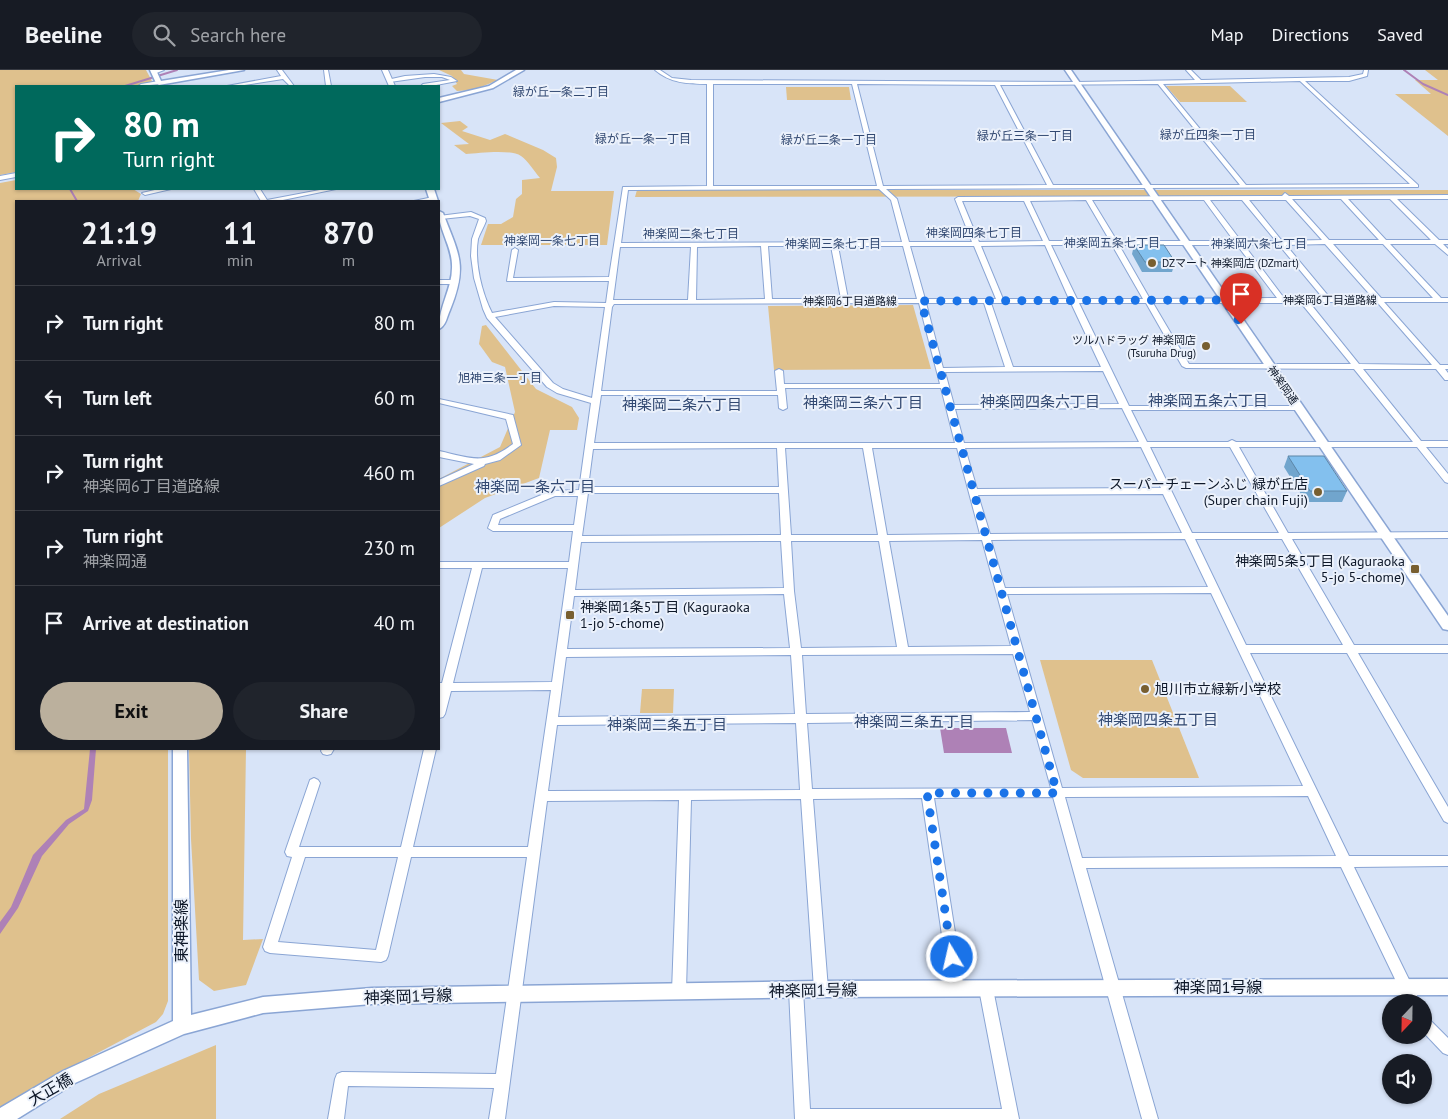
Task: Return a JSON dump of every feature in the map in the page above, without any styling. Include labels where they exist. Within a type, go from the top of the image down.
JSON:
[{"type":"main road","points":[[386,70],[391,83]]},
{"type":"main road","points":[[0,178],[15,175]]},
{"type":"street","points":[[142,85],[162,70]]},
{"type":"street","points":[[155,76],[241,70]]},
{"type":"street","points":[[279,70],[291,85]]},
{"type":"street","points":[[326,70],[329,85]]},
{"type":"street","points":[[440,100],[491,87],[521,70]]},
{"type":"street","points":[[657,70],[671,78],[710,82],[998,84],[1160,83],[1360,78],[1365,75],[1366,70]]},
{"type":"street","name":"神楽岡通","points":[[1068,70],[1448,626]]},
{"type":"street","points":[[1188,70],[1200,82]]},
{"type":"street","points":[[391,83],[442,72],[451,76],[454,81],[429,85]]},
{"type":"street","points":[[236,85],[284,77]]},
{"type":"street","points":[[497,1119],[611,303],[625,188],[1416,186],[1301,80]]},
{"type":"street","points":[[710,82],[710,188]]},
{"type":"street","points":[[854,83],[881,188],[894,198],[944,386],[952,407],[973,492],[1150,1119]]},
{"type":"street","points":[[1160,83],[1245,187]]},
{"type":"street","points":[[998,84],[1051,187]]},
{"type":"street","points":[[1278,187],[1448,378]]},
{"type":"street","points":[[140,190],[145,193],[162,190]]},
{"type":"street","points":[[273,200],[318,190]]},
{"type":"street","points":[[142,200],[145,193]]},
{"type":"street","points":[[1205,197],[1282,300]]},
{"type":"street","points":[[1342,197],[1439,300]]},
{"type":"street","points":[[1391,197],[1448,253]]},
{"type":"street","points":[[1000,301],[958,199],[1391,197],[1446,199]]},
{"type":"street","points":[[1026,198],[1046,244],[1076,301],[1106,369],[1410,994]]},
{"type":"street","points":[[1088,198],[1186,366],[1448,367]]},
{"type":"street","points":[[1243,198],[1328,300]]},
{"type":"street","points":[[440,323],[456,282],[456,256],[440,215],[471,214],[482,218],[483,221],[475,240],[479,289],[483,303],[490,316],[550,385],[560,391],[597,398],[781,390],[944,386]]},
{"type":"street","points":[[617,245],[1448,242]]},
{"type":"street","points":[[764,244],[769,301]]},
{"type":"street","points":[[692,302],[694,245]]},
{"type":"street","points":[[834,245],[845,301]]},
{"type":"street","points":[[515,250],[508,280],[613,279]]},
{"type":"street","points":[[440,282],[456,282]]},
{"type":"street","points":[[1303,300],[1448,480]]},
{"type":"street","name":"神楽岡6丁目道路線","points":[[490,316],[554,304],[611,303],[1448,300]]},
{"type":"street","points":[[987,301],[1010,370]]},
{"type":"street","points":[[940,370],[1106,369]]},
{"type":"street","points":[[779,371],[783,408]]},
{"type":"street","points":[[440,401],[510,417],[517,444],[503,456],[440,484]]},
{"type":"street","points":[[952,407],[1299,408]]},
{"type":"street","points":[[590,446],[1232,443],[1448,444]]},
{"type":"street","points":[[1232,443],[1448,818]]},
{"type":"street","points":[[867,445],[903,650]]},
{"type":"street","points":[[781,446],[790,591],[821,989]]},
{"type":"street","points":[[440,454],[481,464]]},
{"type":"street","points":[[783,490],[584,491],[554,493],[496,517],[493,528],[578,534],[787,538],[1448,535]]},
{"type":"street","points":[[973,492],[1166,491]]},
{"type":"street","points":[[440,705],[442,686],[478,565]]},
{"type":"street","points":[[440,566],[573,565]]},
{"type":"street","points":[[1002,591],[1214,590]]},
{"type":"street","points":[[570,593],[790,591]]},
{"type":"street","points":[[1242,649],[1448,649]]},
{"type":"street","points":[[561,653],[1017,650]]},
{"type":"street","points":[[442,686],[557,686]]},
{"type":"street","points":[[552,721],[1036,716]]},
{"type":"street","name":"東神楽線","points":[[180,750],[182,1026]]},
{"type":"street","points":[[300,852],[270,947],[381,956],[430,750]]},
{"type":"street","points":[[314,783],[291,852],[534,852]]},
{"type":"street","points":[[542,796],[1312,791]]},
{"type":"street","points":[[927,793],[957,990]]},
{"type":"street","points":[[679,991],[685,795]]},
{"type":"street","points":[[1078,863],[1345,860],[1448,861]]},
{"type":"street","name":"神楽岡1号線","points":[[182,1026],[263,1005],[317,999],[372,996],[821,989],[986,990],[1448,986]]},
{"type":"street","points":[[796,990],[803,1118],[1011,1118],[986,990]]},
{"type":"street","name":"大正橋","points":[[0,1119],[69,1077],[182,1026]]},
{"type":"street","points":[[1432,1032],[1448,1048]]},
{"type":"street","points":[[336,1119],[342,1079],[502,1081]]},
{"type":"shaded area","points":[[0,70],[146,70],[153,83],[140,85],[15,85],[15,172],[0,175]]},
{"type":"shaded area","points":[[439,70],[461,70],[464,74],[498,80],[474,90],[457,91],[452,86],[457,84],[452,76]]},
{"type":"shaded area","points":[[1425,70],[1448,70],[1448,136],[1395,94],[1431,94],[1415,80],[1438,80]]},
{"type":"shaded area","points":[[1166,86],[1230,86],[1247,102],[1180,102]]},
{"type":"shaded area","points":[[786,87],[849,87],[851,100],[787,100]]},
{"type":"shaded area","points":[[460,121],[468,127],[462,131],[490,140],[505,134],[543,150],[556,158],[557,167],[551,191],[614,191],[607,245],[481,245],[488,224],[501,224],[513,217],[516,199],[522,194],[522,180],[540,178],[521,156],[516,154],[495,152],[466,154],[454,145],[469,144],[441,123]]},
{"type":"shaded area","points":[[15,180],[15,190],[135,190],[141,194],[138,200],[15,200],[15,750],[168,750],[168,1001],[163,1014],[156,1022],[41,1083],[0,1108],[0,183]]},
{"type":"shaded area","points":[[637,190],[1448,190],[1448,196],[635,197]]},
{"type":"shaded area","points":[[913,305],[931,369],[774,370],[768,306]]},
{"type":"shaded area","points":[[486,325],[536,389],[572,407],[579,418],[577,430],[550,430],[539,478],[485,498],[440,527],[440,478],[500,447],[515,412],[505,367],[492,362],[479,344],[482,326]]},
{"type":"shaded area","points":[[1040,660],[1152,660],[1199,778],[1083,778],[1071,770]]},
{"type":"shaded area","points":[[642,689],[674,689],[673,713],[640,713]]},
{"type":"shaded area","points":[[940,728],[1006,728],[1012,753],[944,753]]},
{"type":"shaded area","points":[[90,750],[96,750],[92,800],[88,811],[69,824],[42,856],[18,908],[0,934],[0,922],[11,907],[33,855],[66,820],[84,809]]},
{"type":"shaded area","points":[[189,750],[246,750],[243,940],[263,939],[246,985],[214,991],[199,980],[191,839]]},
{"type":"shaded area","points":[[216,1045],[216,1119],[60,1119],[99,1094]]},
{"type":"building","points":[[1134,245],[1164,245],[1175,262],[1145,262]]},
{"type":"building","points":[[1288,456],[1324,456],[1347,491],[1310,491]]},
{"type":"waterway","points":[[128,85],[177,70]]},
{"type":"waterway","points":[[1404,70],[1423,84],[1448,95]]},
{"type":"waterway","points":[[71,190],[76,200]]},
{"type":"place","name":"DZマート 神楽岡店 (DZmart)","points":[[1152,263]]},
{"type":"place","name":"ツルハドラッグ 神楽岡店 (Tsuruha Drug)","points":[[1206,346]]},
{"type":"place","name":"スーパーチェーンふじ 緑が丘店 (Super chain Fuji)","points":[[1318,492]]},
{"type":"place","name":"神楽岡5条5丁目 (Kaguraoka 5-jo 5-chome)","points":[[1415,569]]},
{"type":"place","name":"神楽岡1条5丁目 (Kaguraoka 1-jo 5-chome)","points":[[570,615]]},
{"type":"place","name":"旭川市立緑新小学校","points":[[1145,689]]},
{"type":"district","name":"緑が丘一条二丁目","points":[[561,92]]},
{"type":"district","name":"緑が丘四条一丁目","points":[[1208,135]]},
{"type":"district","name":"緑が丘三条一丁目","points":[[1025,136]]},
{"type":"district","name":"緑が丘一条一丁目","points":[[643,139]]},
{"type":"district","name":"緑が丘二条一丁目","points":[[829,140]]},
{"type":"district","name":"神楽岡四条七丁目","points":[[974,233]]},
{"type":"district","name":"神楽岡二条七丁目","points":[[691,234]]},
{"type":"district","name":"神楽岡一条七丁目","points":[[552,241]]},
{"type":"district","name":"神楽岡五条七丁目","points":[[1112,243]]},
{"type":"district","name":"神楽岡三条七丁目","points":[[833,244]]},
{"type":"district","name":"神楽岡六条七丁目","points":[[1259,244]]},
{"type":"district","name":"旭神三条一丁目","points":[[500,378]]},
{"type":"district","name":"神楽岡五条六丁目","points":[[1208,401]]},
{"type":"district","name":"神楽岡四条六丁目","points":[[1040,402]]},
{"type":"district","name":"神楽岡三条六丁目","points":[[863,403]]},
{"type":"district","name":"神楽岡二条六丁目","points":[[682,405]]},
{"type":"district","name":"神楽岡一条六丁目","points":[[535,487]]},
{"type":"district","name":"神楽岡四条五丁目","points":[[1158,720]]},
{"type":"district","name":"神楽岡三条五丁目","points":[[914,722]]},
{"type":"district","name":"神楽岡二条五丁目","points":[[667,725]]},
{"type":"route","points":[[952,957],[927,793],[1057,793],[973,492],[952,407],[944,386],[921,301],[1225,300],[1241,324]]}]
